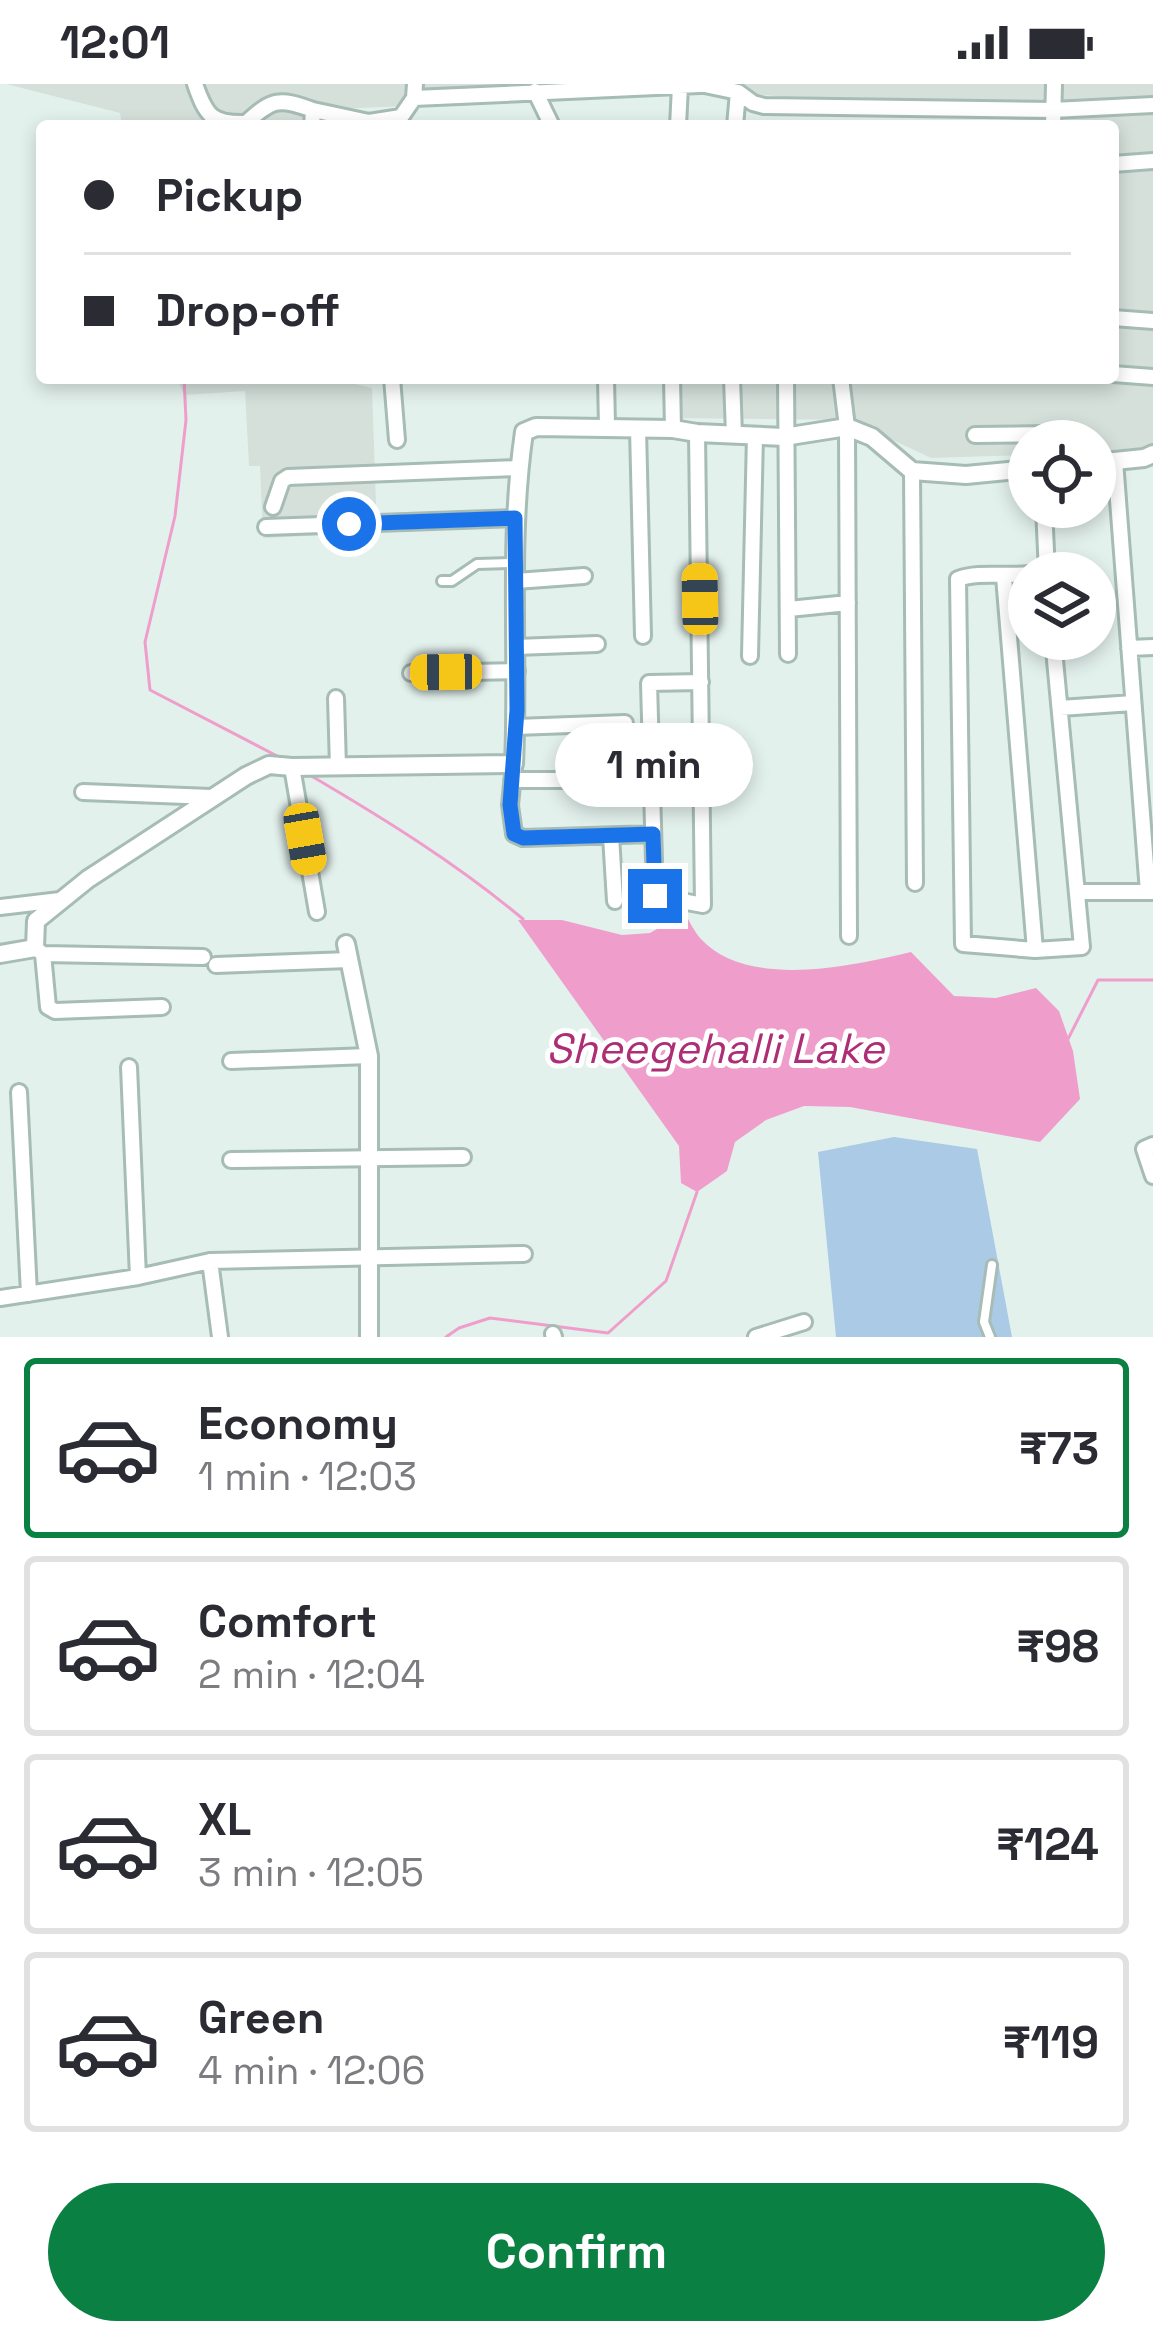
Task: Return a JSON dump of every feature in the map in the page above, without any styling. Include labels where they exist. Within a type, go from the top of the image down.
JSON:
[{"type":"street","points":[[195,84],[216,120]]},
{"type":"street","points":[[387,120],[401,117],[415,91],[536,92],[700,84],[738,92],[764,106],[1053,118],[1153,105]]},
{"type":"street","points":[[1053,118],[1054,84]]},
{"type":"street","points":[[678,120],[680,86]]},
{"type":"street","points":[[536,92],[549,120]]},
{"type":"street","points":[[736,120],[738,92]]},
{"type":"street","points":[[250,120],[275,101],[290,102],[312,118]]},
{"type":"street","points":[[1119,164],[1153,161]]},
{"type":"street","points":[[1119,318],[1153,321]]},
{"type":"street","points":[[1119,374],[1153,377]]},
{"type":"street","points":[[392,384],[397,440]]},
{"type":"street","points":[[606,384],[607,427]]},
{"type":"street","points":[[672,384],[673,429]]},
{"type":"street","points":[[732,384],[734,434]]},
{"type":"street","points":[[786,384],[788,654]]},
{"type":"street","points":[[842,384],[847,427],[849,936]]},
{"type":"street","points":[[653,834],[523,838],[514,834],[510,805],[517,671],[515,518],[524,432],[536,427],[607,427],[784,436],[847,427],[872,436],[912,471],[966,475],[1008,471]]},
{"type":"street","points":[[638,429],[643,636]]},
{"type":"street","points":[[697,433],[701,682],[703,905],[655,896],[650,683],[701,682]]},
{"type":"street","points":[[750,656],[755,435]]},
{"type":"street","points":[[975,435],[1008,435]]},
{"type":"street","points":[[1116,461],[1153,454]]},
{"type":"street","points":[[273,507],[288,477],[519,469]]},
{"type":"street","points":[[912,471],[915,884]]},
{"type":"street","points":[[1077,892],[1150,892],[1146,781],[1133,704],[1116,474]]},
{"type":"street","points":[[266,527],[515,518]]},
{"type":"street","points":[[516,572],[584,576]]},
{"type":"street","points":[[1008,577],[970,574],[958,579],[963,944],[1035,950],[1082,947],[1055,660]]},
{"type":"street","points":[[1004,577],[1035,950]]},
{"type":"street","points":[[789,609],[848,603]]},
{"type":"street","points":[[516,647],[597,644]]},
{"type":"street","points":[[1129,648],[1153,647]]},
{"type":"street","points":[[411,673],[517,671]]},
{"type":"street","points":[[336,698],[338,767]]},
{"type":"street","points":[[1060,708],[1133,704]]},
{"type":"street","points":[[516,727],[625,723]]},
{"type":"street","points":[[162,1007],[56,1011],[48,1007],[36,921],[211,797],[269,765],[628,779]]},
{"type":"street","points":[[292,767],[317,912]]},
{"type":"street","points":[[83,792],[211,797]]},
{"type":"street","points":[[611,836],[614,901]]},
{"type":"street","points":[[0,907],[60,900]]},
{"type":"street","points":[[0,955],[39,951],[210,961],[348,952],[369,1056],[369,1337]]},
{"type":"street","points":[[231,1061],[369,1056]]},
{"type":"street","points":[[129,1067],[138,1277]]},
{"type":"street","points":[[19,1092],[29,1294]]},
{"type":"street","points":[[1153,1145],[1144,1149],[1153,1176]]},
{"type":"street","points":[[231,1160],[463,1157]]},
{"type":"street","points":[[0,1298],[210,1262],[524,1254]]},
{"type":"street","points":[[210,1262],[220,1337]]},
{"type":"street","points":[[756,1337],[804,1322]]},
{"type":"lane","points":[[442,581],[452,581],[477,564],[516,572]]},
{"type":"lane","points":[[990,1337],[983,1322],[992,1265]]},
{"type":"shaded area","points":[[6,84],[1153,84],[1153,443],[1116,453],[1116,420],[1008,420],[1008,456],[931,458],[850,420],[668,418],[671,384],[1119,384],[1119,120],[1018,120],[734,92],[314,110],[314,120],[121,120],[120,113]]},
{"type":"shaded area","points":[[179,384],[355,384],[372,388],[377,533],[263,538],[260,466],[249,466],[245,391],[184,395]]},
{"type":"shaded area","points":[[894,1137],[977,1149],[1012,1337],[836,1337],[818,1152]]},
{"type":"water","name":"Sheegehalli Lake","points":[[685,913],[700,938],[720,954],[744,964],[801,970],[911,952],[954,996],[996,998],[1036,988],[1059,1011],[1073,1051],[1080,1099],[1040,1142],[850,1107],[804,1106],[766,1120],[735,1142],[727,1171],[697,1192],[681,1183],[679,1146],[518,920],[562,920],[622,935],[650,933]]},
{"type":"waterway","points":[[184,384],[186,420],[175,516],[145,642],[150,690],[279,757]]},
{"type":"waterway","points":[[308,774],[418,842],[523,919]]},
{"type":"waterway","points":[[1067,1041],[1098,980],[1153,980]]},
{"type":"waterway","points":[[446,1337],[490,1318],[608,1333],[666,1281],[697,1192]]},
{"type":"route","points":[[349,524],[515,518],[517,710],[510,805],[514,834],[523,838],[653,834],[655,896]]}]
